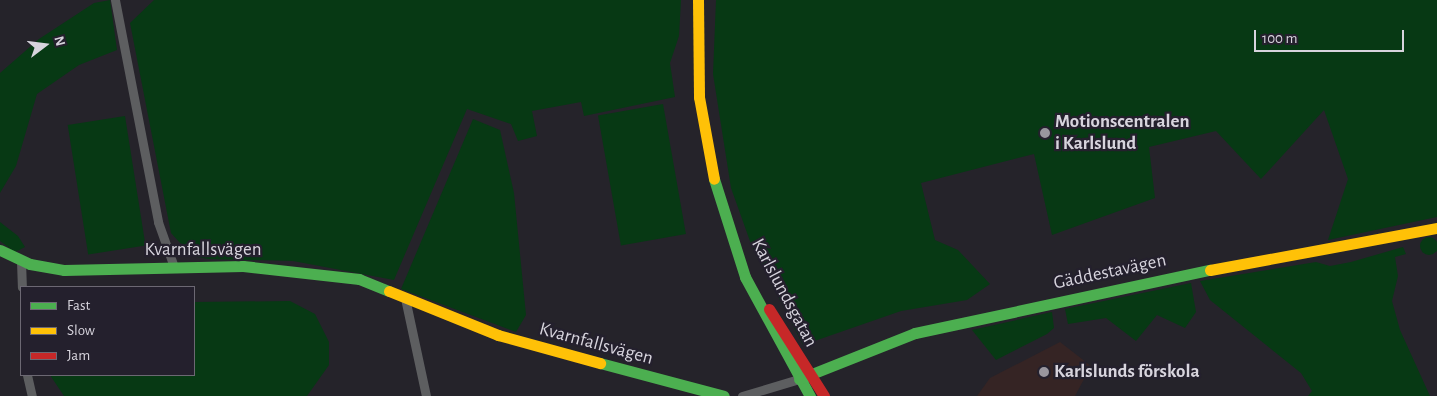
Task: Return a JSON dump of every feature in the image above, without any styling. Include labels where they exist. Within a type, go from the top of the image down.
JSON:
[{"type":"street","points":[[115,0],[158,222],[174,267]]},
{"type":"street","name":"Karlslundsgatan","points":[[698,0],[699,97],[720,203],[761,296],[804,377],[810,396]]},
{"type":"street","name":"Gäddestavägen","points":[[804,377],[915,333],[1220,267],[1437,228]]},
{"type":"street","name":"Kvarnfallsvägen","points":[[0,250],[21,261],[64,270],[174,267],[309,271],[359,278],[498,335],[724,396]]},
{"type":"street","points":[[21,261],[22,286]]},
{"type":"street","points":[[405,298],[426,396]]},
{"type":"street","points":[[27,376],[32,396]]},
{"type":"street","points":[[742,396],[804,377]]},
{"type":"street","name":"Karlslundsgatan","points":[[804,377],[824,396]]},
{"type":"shaded area","name":"Karlslunds förskola","points":[[1060,342],[1091,366],[1075,396],[977,396],[990,378]]},
{"type":"green space","points":[[110,0],[117,50],[79,65],[37,94],[16,166],[0,193],[0,73],[39,39],[94,3]]},
{"type":"green space","points":[[154,0],[681,0],[679,36],[670,63],[675,97],[584,116],[581,102],[532,111],[537,136],[518,141],[511,124],[467,109],[394,280],[293,261],[208,259],[192,256],[171,233],[130,23]]},
{"type":"green space","points":[[716,0],[1437,0],[1437,217],[1328,240],[1348,179],[1324,110],[1261,179],[1216,131],[1149,147],[1155,198],[1052,235],[1034,154],[921,183],[935,240],[958,250],[990,284],[967,300],[901,311],[803,345],[751,244],[731,188],[713,74]]},
{"type":"green space","points":[[663,104],[686,234],[621,245],[598,115]]},
{"type":"green space","points":[[125,116],[145,245],[88,254],[68,125]]},
{"type":"green space","points":[[473,119],[500,130],[514,193],[526,315],[516,332],[401,289]]},
{"type":"green space","points":[[0,222],[18,236],[25,247],[15,252],[0,241]]},
{"type":"green space","points":[[1429,237],[1435,240],[1438,246],[1435,252],[1429,255],[1423,252],[1420,246],[1423,240]]},
{"type":"green space","points":[[1403,247],[1406,254],[1395,257],[1398,276],[1392,301],[1400,330],[1430,396],[1308,396],[1312,391],[1301,373],[1210,300],[1200,281],[1316,262],[1330,266]]},
{"type":"green space","points":[[1191,283],[1196,312],[1185,328],[1157,315],[1136,341],[1106,318],[1068,324],[1065,309]]},
{"type":"green space","points":[[290,301],[315,314],[329,342],[329,365],[307,396],[64,396],[51,376],[195,376],[195,302]]},
{"type":"green space","points":[[1052,312],[1054,328],[1047,334],[996,360],[972,330]]},
{"type":"traffic: fast","points":[[714,179],[745,277],[810,396]]},
{"type":"traffic: fast","points":[[0,250],[30,264],[64,270],[243,266],[359,279],[389,291]]},
{"type":"traffic: fast","points":[[799,379],[915,333],[1210,270]]},
{"type":"traffic: fast","points":[[600,363],[724,396]]},
{"type":"traffic: slow","points":[[698,0],[699,97],[714,179]]},
{"type":"traffic: slow","points":[[1210,270],[1437,228]]},
{"type":"traffic: slow","points":[[389,291],[498,335],[600,363]]},
{"type":"traffic: jam","points":[[769,309],[824,396]]},
{"type":"place","name":"Motionscentralen i Karlslund","points":[[1045,133]]},
{"type":"place","name":"Karlslunds förskola","points":[[1044,372]]}]
